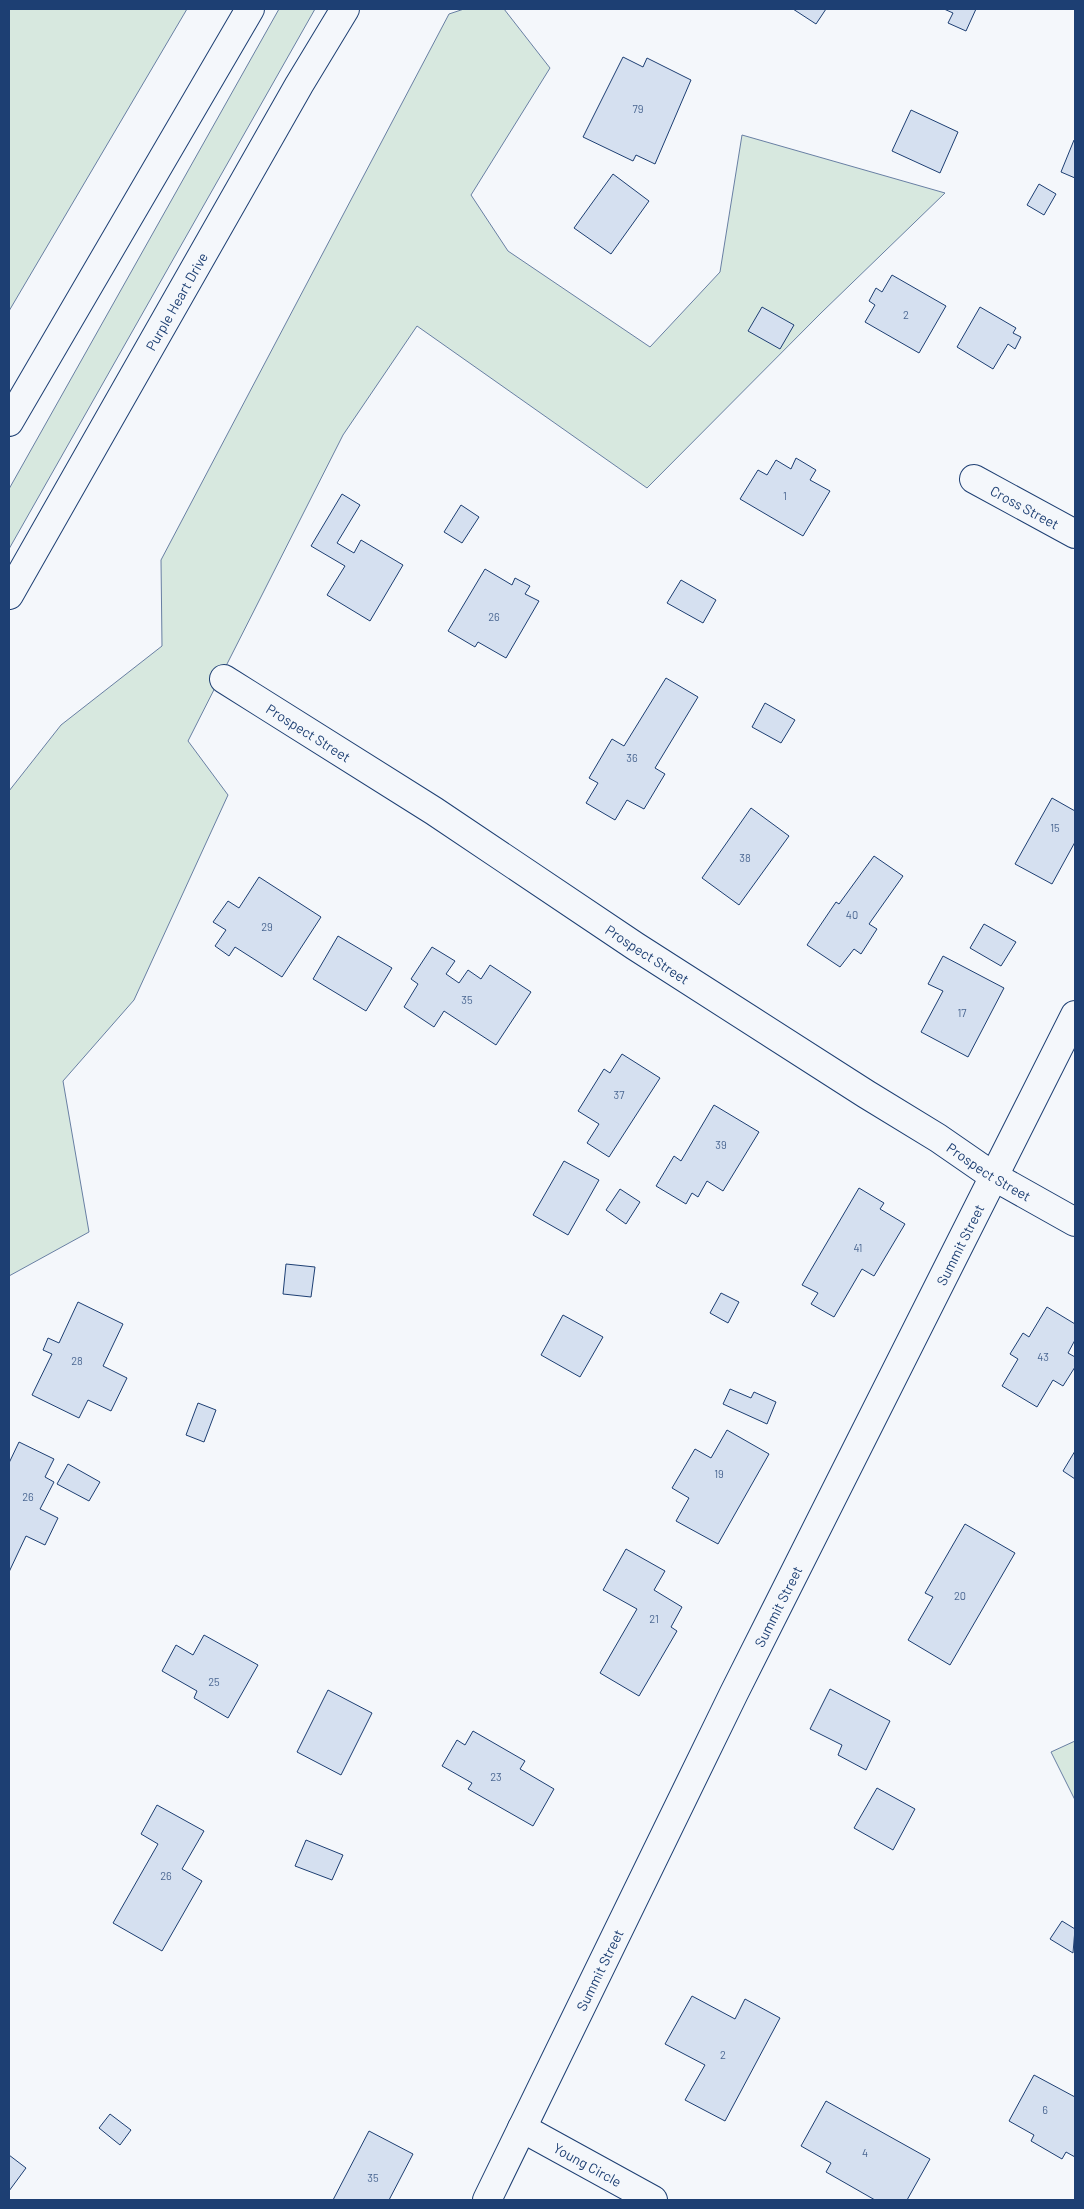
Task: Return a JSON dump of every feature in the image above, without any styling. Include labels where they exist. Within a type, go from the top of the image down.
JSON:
[{"type":"street","points":[[9,422],[250,9]]},
{"type":"street","name":"Purple Heart Drive","points":[[9,595],[289,102],[345,9]]},
{"type":"street","name":"Cross Street","points":[[974,479],[1075,534]]},
{"type":"street","name":"Prospect Street","points":[[224,679],[434,811],[635,946],[938,1138],[993,1176],[1075,1222]]},
{"type":"street","name":"Summit Street","points":[[487,2200],[734,1693],[1075,1016]]},
{"type":"street","name":"Young Circle","points":[[522,2128],[653,2200]]},
{"type":"shaded area","points":[[9,9],[187,9],[9,311]]},
{"type":"shaded area","points":[[279,9],[315,9],[9,549],[9,489]]},
{"type":"shaded area","points":[[464,9],[504,9],[550,68],[471,195],[508,251],[650,347],[720,272],[742,135],[945,193],[821,313],[647,488],[417,326],[343,435],[188,741],[228,795],[134,1000],[63,1081],[89,1232],[9,1276],[9,791],[61,725],[162,646],[161,560],[449,14]]},
{"type":"shaded area","points":[[1075,1741],[1075,1800],[1051,1752]]},
{"type":"building","points":[[793,9],[826,9],[816,24]]},
{"type":"building","points":[[944,9],[976,9],[966,31],[948,23],[953,13]]},
{"type":"building","points":[[623,57],[643,67],[647,58],[691,80],[655,164],[636,155],[633,161],[583,137]]},
{"type":"building","points":[[911,110],[958,132],[940,173],[892,151]]},
{"type":"building","points":[[1075,140],[1075,178],[1061,172]]},
{"type":"building","points":[[613,174],[649,201],[611,254],[574,228]]},
{"type":"building","points":[[1039,184],[1056,194],[1044,215],[1027,205]]},
{"type":"building","points":[[892,275],[946,306],[919,353],[865,322],[875,305],[869,301],[876,288],[882,292]]},
{"type":"building","points":[[762,307],[794,325],[780,349],[748,331]]},
{"type":"building","points":[[980,307],[1016,328],[1013,333],[1021,337],[1015,349],[1008,344],[993,369],[957,347]]},
{"type":"building","points":[[796,458],[816,470],[810,480],[830,491],[803,536],[740,499],[758,470],[767,475],[776,460],[791,469]]},
{"type":"building","points":[[342,494],[360,505],[337,543],[354,553],[361,540],[403,565],[370,621],[327,595],[345,566],[311,546]]},
{"type":"building","points":[[461,505],[479,517],[462,543],[444,532]]},
{"type":"building","points":[[485,569],[512,585],[515,578],[530,586],[525,594],[539,601],[506,658],[478,642],[475,647],[448,631]]},
{"type":"building","points":[[681,580],[716,600],[703,623],[667,603]]},
{"type":"building","points":[[666,678],[698,697],[655,768],[665,774],[644,809],[627,800],[615,820],[586,803],[598,783],[589,778],[612,739],[624,746]]},
{"type":"building","points":[[765,703],[795,720],[781,743],[752,727]]},
{"type":"building","points":[[1052,798],[1075,811],[1075,842],[1052,884],[1015,864]]},
{"type":"building","points":[[751,808],[789,836],[739,905],[702,878]]},
{"type":"building","points":[[874,856],[903,876],[869,924],[877,929],[861,954],[854,949],[840,967],[807,945],[836,902],[839,904]]},
{"type":"building","points":[[259,877],[321,917],[282,977],[235,947],[229,956],[215,946],[226,930],[213,922],[228,901],[239,908]]},
{"type":"building","points":[[984,924],[1016,942],[1001,966],[970,948]]},
{"type":"building","points":[[338,936],[392,968],[366,1011],[313,979]]},
{"type":"building","points":[[432,947],[455,961],[446,974],[459,983],[468,970],[481,979],[490,965],[531,992],[496,1045],[444,1011],[434,1027],[404,1007],[418,984],[411,979]]},
{"type":"building","points":[[943,956],[1004,988],[968,1057],[921,1032],[943,991],[928,984]]},
{"type":"building","points":[[622,1054],[660,1078],[609,1157],[587,1143],[599,1124],[578,1111],[604,1069],[610,1073]]},
{"type":"building","points":[[714,1105],[759,1132],[723,1191],[707,1181],[698,1197],[692,1193],[686,1204],[656,1186],[674,1156],[681,1161]]},
{"type":"building","points":[[564,1161],[599,1180],[568,1235],[533,1215]]},
{"type":"building","points":[[859,1188],[884,1203],[880,1209],[905,1224],[874,1276],[862,1269],[834,1317],[811,1304],[818,1293],[802,1285]]},
{"type":"building","points":[[620,1189],[640,1202],[626,1224],[606,1210]]},
{"type":"building","points":[[286,1264],[315,1267],[311,1297],[283,1294]]},
{"type":"building","points":[[721,1293],[739,1302],[728,1323],[710,1313]]},
{"type":"building","points":[[78,1302],[123,1324],[103,1366],[127,1378],[111,1411],[88,1400],[79,1418],[32,1395],[52,1354],[43,1350],[48,1338],[59,1343]]},
{"type":"building","points":[[1047,1307],[1075,1324],[1075,1340],[1068,1353],[1075,1357],[1075,1367],[1063,1386],[1053,1380],[1037,1407],[1002,1386],[1018,1359],[1010,1354],[1023,1333],[1029,1337]]},
{"type":"building","points":[[563,1315],[603,1337],[580,1377],[541,1355]]},
{"type":"building","points":[[730,1389],[751,1398],[754,1392],[776,1402],[767,1424],[723,1404]]},
{"type":"building","points":[[198,1403],[216,1410],[204,1442],[186,1435]]},
{"type":"building","points":[[727,1430],[769,1454],[718,1544],[676,1521],[689,1498],[672,1488],[695,1449],[711,1458]]},
{"type":"building","points":[[19,1442],[54,1459],[45,1477],[54,1482],[40,1509],[58,1518],[45,1545],[26,1536],[9,1572],[9,1463]]},
{"type":"building","points":[[1075,1451],[1075,1479],[1063,1471]]},
{"type":"building","points":[[68,1464],[100,1482],[89,1501],[57,1484]]},
{"type":"building","points":[[965,1524],[1015,1553],[950,1665],[908,1640],[933,1597],[925,1593]]},
{"type":"building","points":[[626,1549],[665,1571],[654,1590],[682,1607],[671,1627],[677,1631],[639,1696],[600,1673],[637,1609],[603,1590]]},
{"type":"building","points":[[204,1635],[258,1665],[228,1718],[194,1698],[197,1691],[162,1671],[176,1645],[193,1655]]},
{"type":"building","points":[[830,1689],[890,1721],[866,1770],[838,1755],[842,1745],[810,1729]]},
{"type":"building","points":[[328,1690],[372,1713],[341,1775],[297,1752]]},
{"type":"building","points":[[473,1731],[525,1761],[520,1769],[554,1789],[533,1826],[468,1789],[472,1783],[442,1766],[457,1740],[465,1745]]},
{"type":"building","points":[[877,1788],[915,1809],[893,1850],[854,1828]]},
{"type":"building","points":[[157,1805],[204,1831],[182,1869],[202,1881],[162,1951],[113,1923],[158,1844],[141,1834]]},
{"type":"building","points":[[306,1840],[343,1855],[332,1880],[295,1866]]},
{"type":"building","points":[[1062,1921],[1075,1929],[1073,1953],[1050,1939]]},
{"type":"building","points":[[692,1996],[735,2019],[745,1999],[780,2018],[725,2121],[685,2100],[705,2065],[665,2044]]},
{"type":"building","points":[[1034,2075],[1075,2097],[1075,2157],[1066,2152],[1062,2159],[1031,2141],[1034,2135],[1009,2121]]},
{"type":"building","points":[[826,2101],[930,2159],[907,2200],[875,2200],[826,2172],[831,2163],[801,2146]]},
{"type":"building","points":[[110,2114],[131,2130],[120,2145],[99,2128]]},
{"type":"building","points":[[369,2131],[413,2154],[389,2200],[333,2200]]},
{"type":"building","points":[[9,2155],[26,2168],[9,2191]]}]
